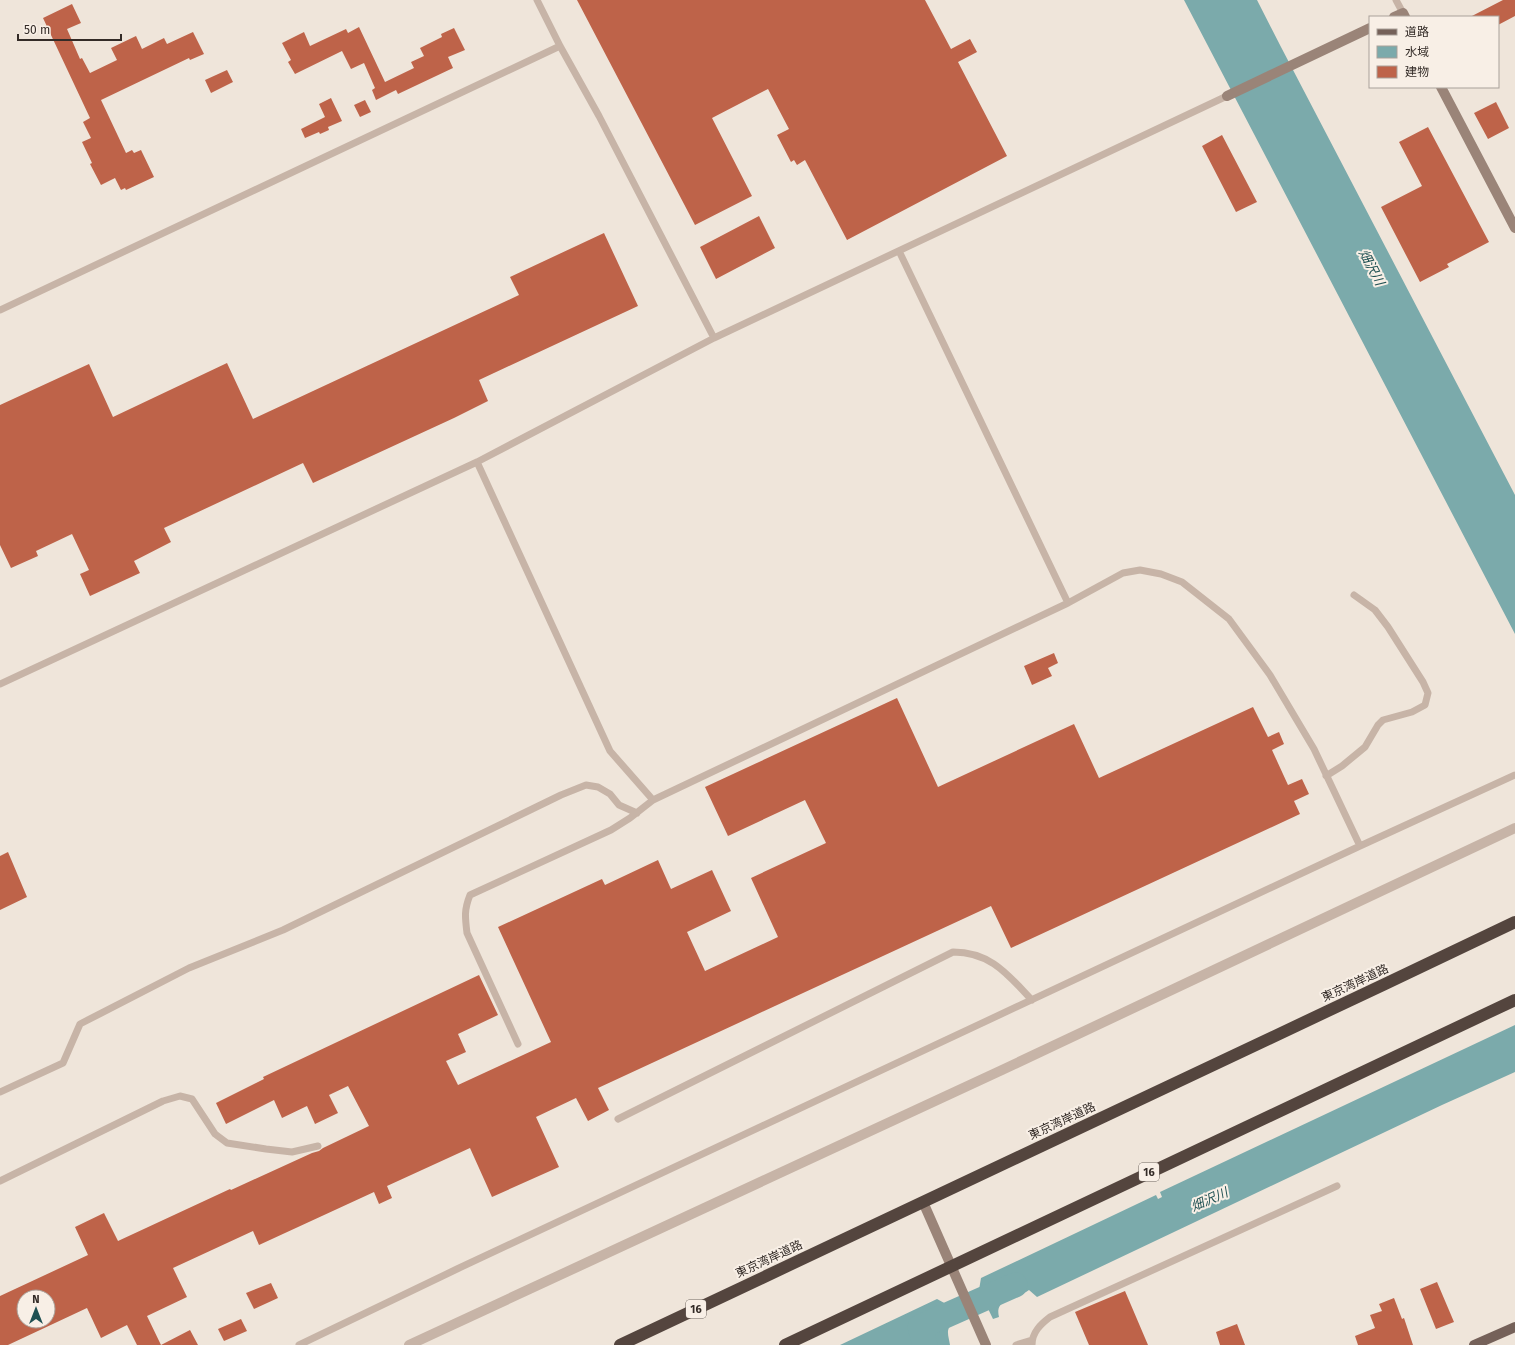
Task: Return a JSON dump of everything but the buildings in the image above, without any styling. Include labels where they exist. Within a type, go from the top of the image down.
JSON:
[{"type":"highway","name":"東京湾岸道路","points":[[620,1345],[1515,922]]},
{"type":"highway","name":"16","points":[[785,1345],[1515,1000]]},
{"type":"main road","points":[[1474,1345],[1515,1327]]},
{"type":"street","points":[[1227,96],[1369,28]]},
{"type":"street","points":[[1442,88],[1515,228]]},
{"type":"street","points":[[409,1345],[994,1073],[1515,828]]},
{"type":"street","points":[[923,1202],[986,1345]]},
{"type":"lane","points":[[537,0],[714,338]]},
{"type":"lane","points":[[1396,0],[1401,16]]},
{"type":"lane","points":[[0,310],[560,46]]},
{"type":"lane","points":[[0,684],[477,462],[714,338],[1227,96]]},
{"type":"lane","points":[[899,251],[1068,603]]},
{"type":"lane","points":[[477,462],[610,751],[653,800]]},
{"type":"lane","points":[[518,1044],[467,933],[464,917],[470,895],[611,830],[637,813],[653,800],[1068,603],[1123,573],[1140,570],[1161,574],[1182,582],[1229,619],[1270,675],[1314,749],[1360,846]]},
{"type":"lane","points":[[1326,776],[1342,766],[1365,747],[1383,720],[1412,712],[1425,705],[1428,692],[1388,627],[1375,610],[1354,595]]},
{"type":"lane","points":[[299,1345],[464,1266],[1360,846],[1515,775]]},
{"type":"lane","points":[[0,1092],[63,1063],[80,1024],[189,968],[283,930],[561,795],[586,785],[598,787],[610,794],[619,805],[637,813]]},
{"type":"lane","points":[[618,1119],[953,952],[965,952],[992,962],[1032,1000]]},
{"type":"lane","points":[[0,1181],[164,1100],[180,1096],[192,1099],[215,1134],[227,1143],[292,1152],[318,1146]]},
{"type":"lane","points":[[1016,1345],[1032,1343],[1038,1327],[1050,1317],[1337,1186]]},
{"type":"water","points":[[1184,0],[1257,0],[1515,495],[1515,634]]},
{"type":"water","points":[[1515,1025],[1515,1072],[1442,1105],[1037,1297],[1029,1290],[1003,1302],[998,1311],[999,1317],[993,1319],[979,1290],[981,1278],[1156,1195],[1158,1199],[1162,1197],[1160,1192]]},
{"type":"water","points":[[937,1299],[948,1305],[955,1322],[948,1329],[950,1345],[840,1345]]},
{"type":"waterway","name":"畑沢川","points":[[925,1345],[920,1327],[1015,1285]]}]
